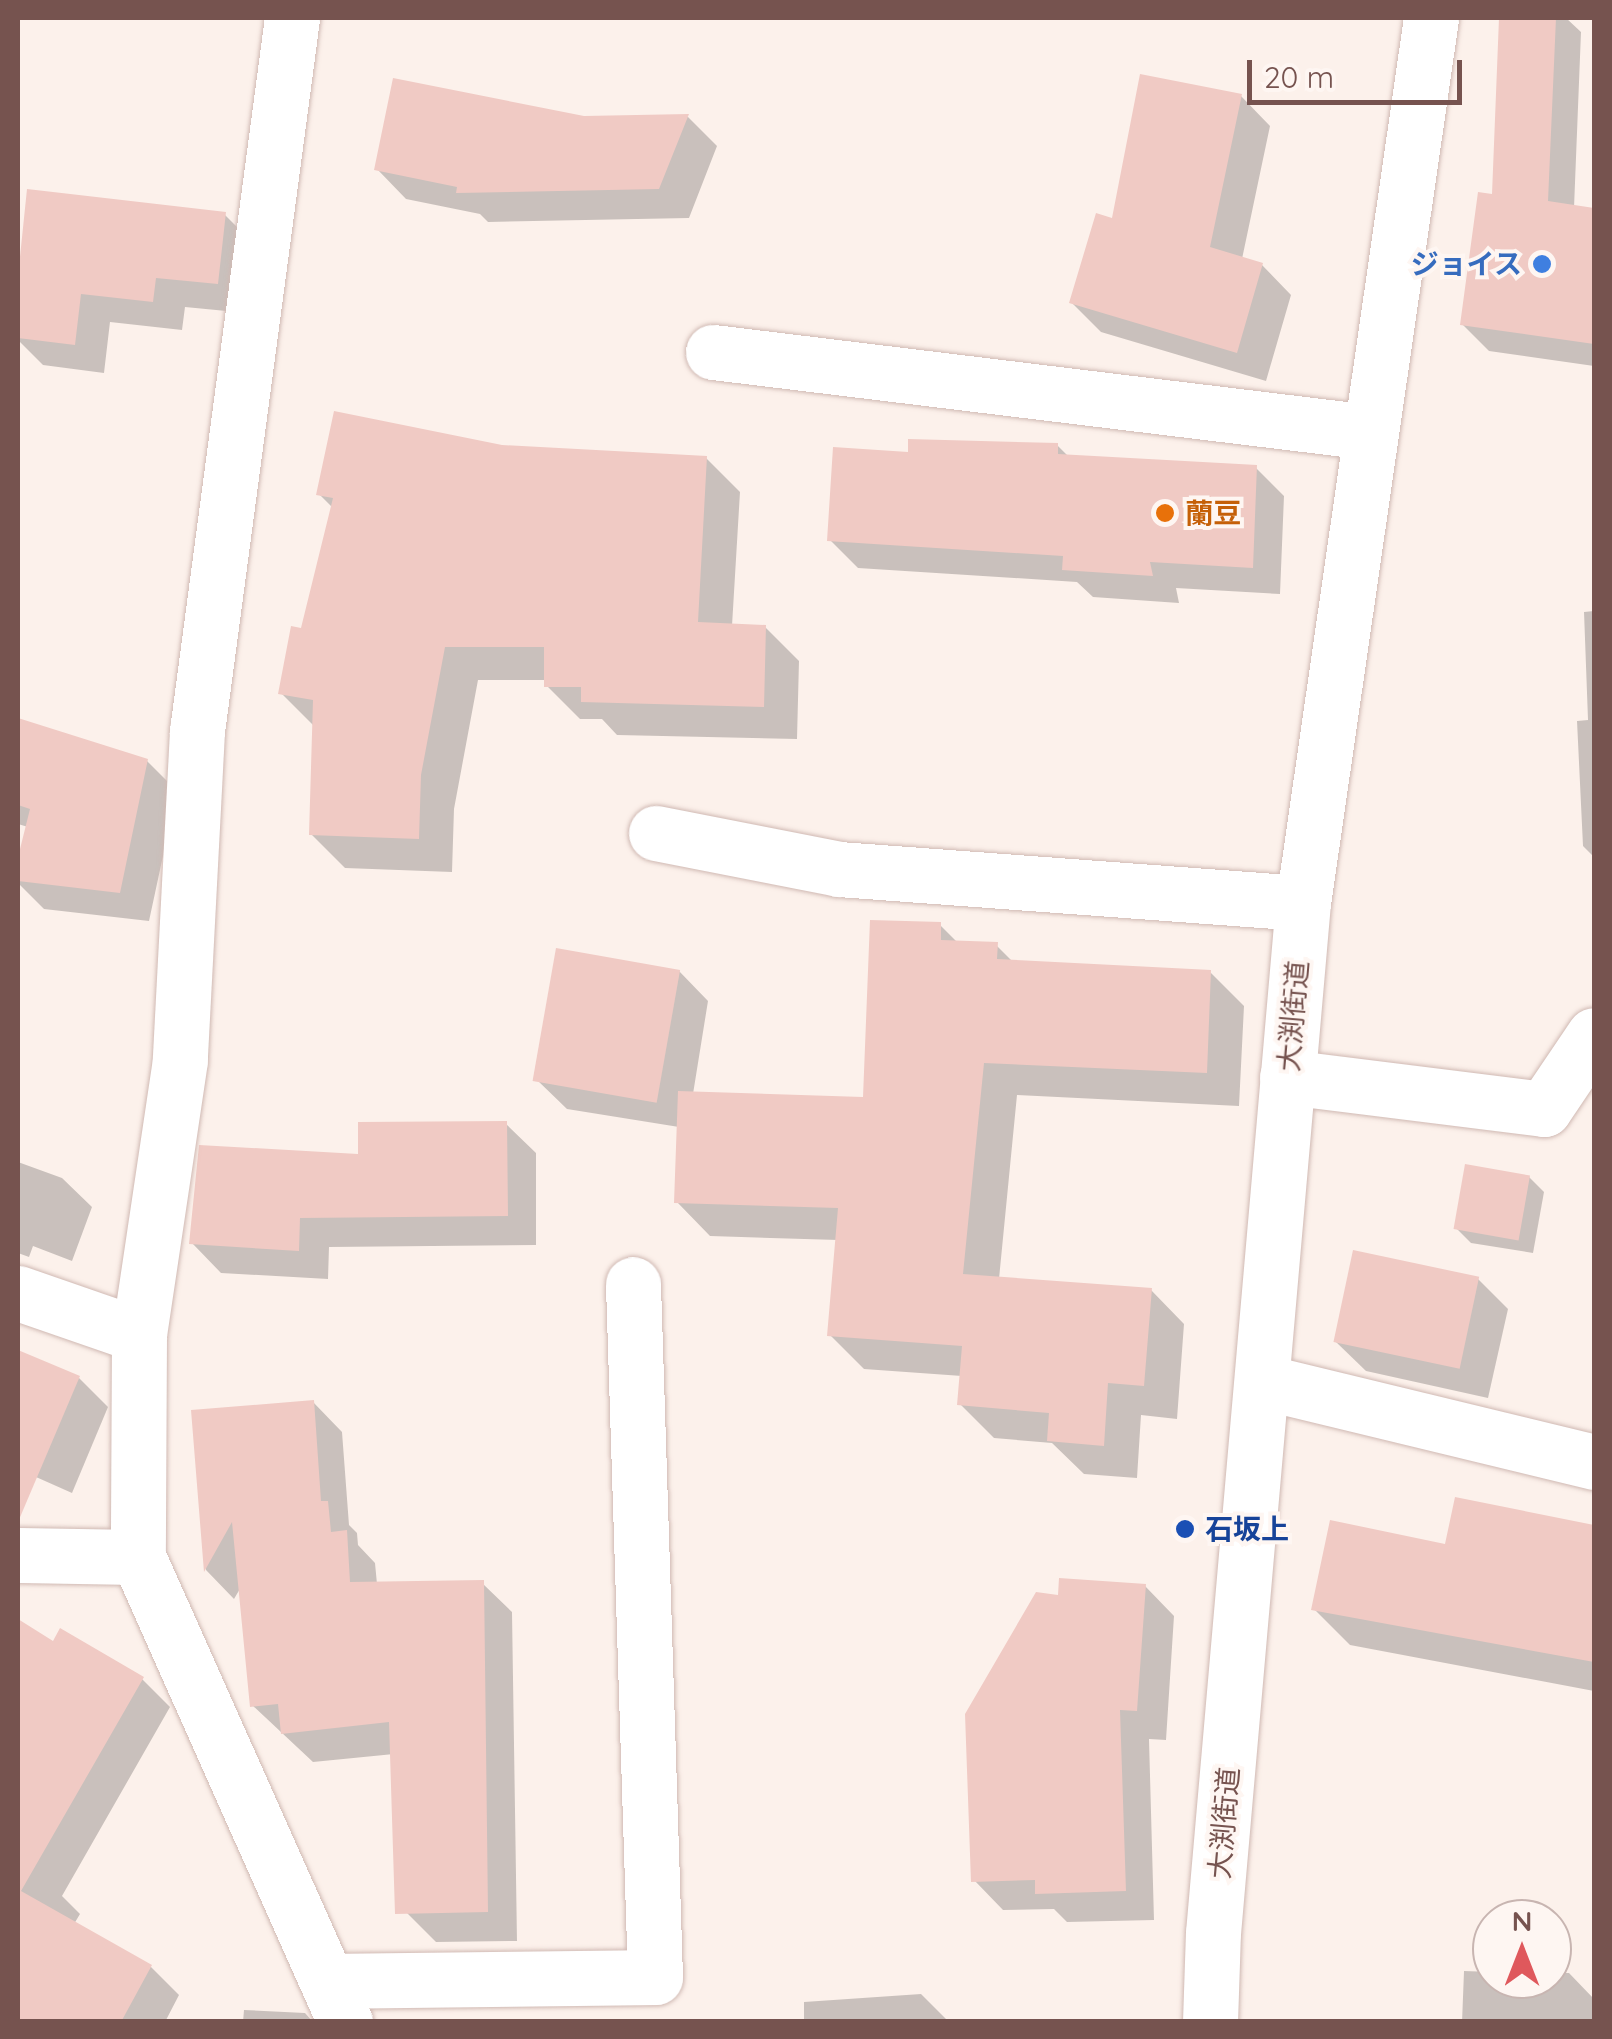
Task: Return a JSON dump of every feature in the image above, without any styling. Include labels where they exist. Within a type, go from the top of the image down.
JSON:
[{"type":"street","points":[[292,18],[197,731],[180,1060],[139,1335],[138,1556],[337,2002],[654,1977],[633,1284]]},
{"type":"street","name":"大渕街道","points":[[1210,2022],[1214,1933],[1303,903],[1432,18]]},
{"type":"street","points":[[713,352],[1369,432]]},
{"type":"street","points":[[656,833],[839,869],[1303,903]]},
{"type":"street","points":[[1287,1077],[1544,1109],[1594,1035]]},
{"type":"street","points":[[18,1293],[139,1335]]},
{"type":"street","points":[[1264,1382],[1594,1462]]},
{"type":"street","points":[[18,1555],[138,1556]]},
{"type":"building","points":[[1499,18],[1556,18],[1548,201],[1594,208],[1594,344],[1460,325],[1478,192],[1492,194]]},
{"type":"building","points":[[1140,74],[1242,94],[1210,247],[1263,263],[1237,353],[1069,303],[1096,213],[1112,218]]},
{"type":"building","points":[[393,78],[584,116],[689,114],[659,189],[456,193],[457,187],[374,170]]},
{"type":"building","points":[[27,189],[226,212],[218,284],[156,278],[153,302],[81,294],[75,345],[18,338],[18,276]]},
{"type":"building","points":[[334,411],[502,445],[707,456],[698,622],[766,625],[764,707],[581,702],[581,687],[544,687],[544,647],[445,647],[421,775],[419,839],[309,835],[313,700],[278,694],[291,626],[301,628],[333,498],[316,495]]},
{"type":"building","points":[[908,439],[1058,443],[1058,454],[1257,465],[1253,568],[1150,562],[1153,576],[1062,570],[1063,556],[827,541],[833,447],[908,452]]},
{"type":"building","points":[[18,718],[148,759],[120,893],[18,881],[18,857],[30,809],[18,805]]},
{"type":"building","points":[[870,920],[941,922],[941,940],[998,942],[997,959],[1211,970],[1207,1073],[984,1063],[963,1274],[1152,1288],[1144,1386],[1108,1383],[1104,1446],[1047,1441],[1049,1413],[957,1405],[962,1346],[827,1336],[838,1208],[674,1203],[678,1091],[863,1097]]},
{"type":"building","points":[[556,948],[680,970],[657,1103],[533,1081]]},
{"type":"building","points":[[507,1121],[508,1216],[300,1218],[299,1251],[189,1244],[199,1145],[358,1154],[358,1122]]},
{"type":"building","points":[[1465,1164],[1530,1175],[1519,1240],[1454,1229]]},
{"type":"building","points":[[1353,1250],[1479,1277],[1460,1369],[1333,1342]]},
{"type":"building","points":[[18,1350],[80,1376],[18,1522]]},
{"type":"building","points":[[314,1400],[321,1501],[328,1501],[331,1532],[347,1530],[350,1582],[484,1580],[488,1912],[395,1914],[389,1722],[281,1734],[278,1704],[250,1707],[232,1522],[204,1572],[191,1410]]},
{"type":"building","points":[[1455,1497],[1594,1525],[1594,1662],[1311,1610],[1330,1520],[1445,1544]]},
{"type":"building","points":[[1059,1578],[1146,1584],[1137,1711],[1120,1710],[1126,1891],[1035,1894],[1035,1880],[971,1882],[965,1714],[1036,1592],[1058,1595]]},
{"type":"building","points":[[18,1619],[53,1641],[60,1628],[144,1677],[21,1891],[152,1965],[121,2022],[18,2022]]},
{"type":"place","name":"ジョイス","points":[[1542,264]]},
{"type":"place","name":"蘭豆","points":[[1165,513]]},
{"type":"place","name":"石坂上","points":[[1185,1529]]}]
